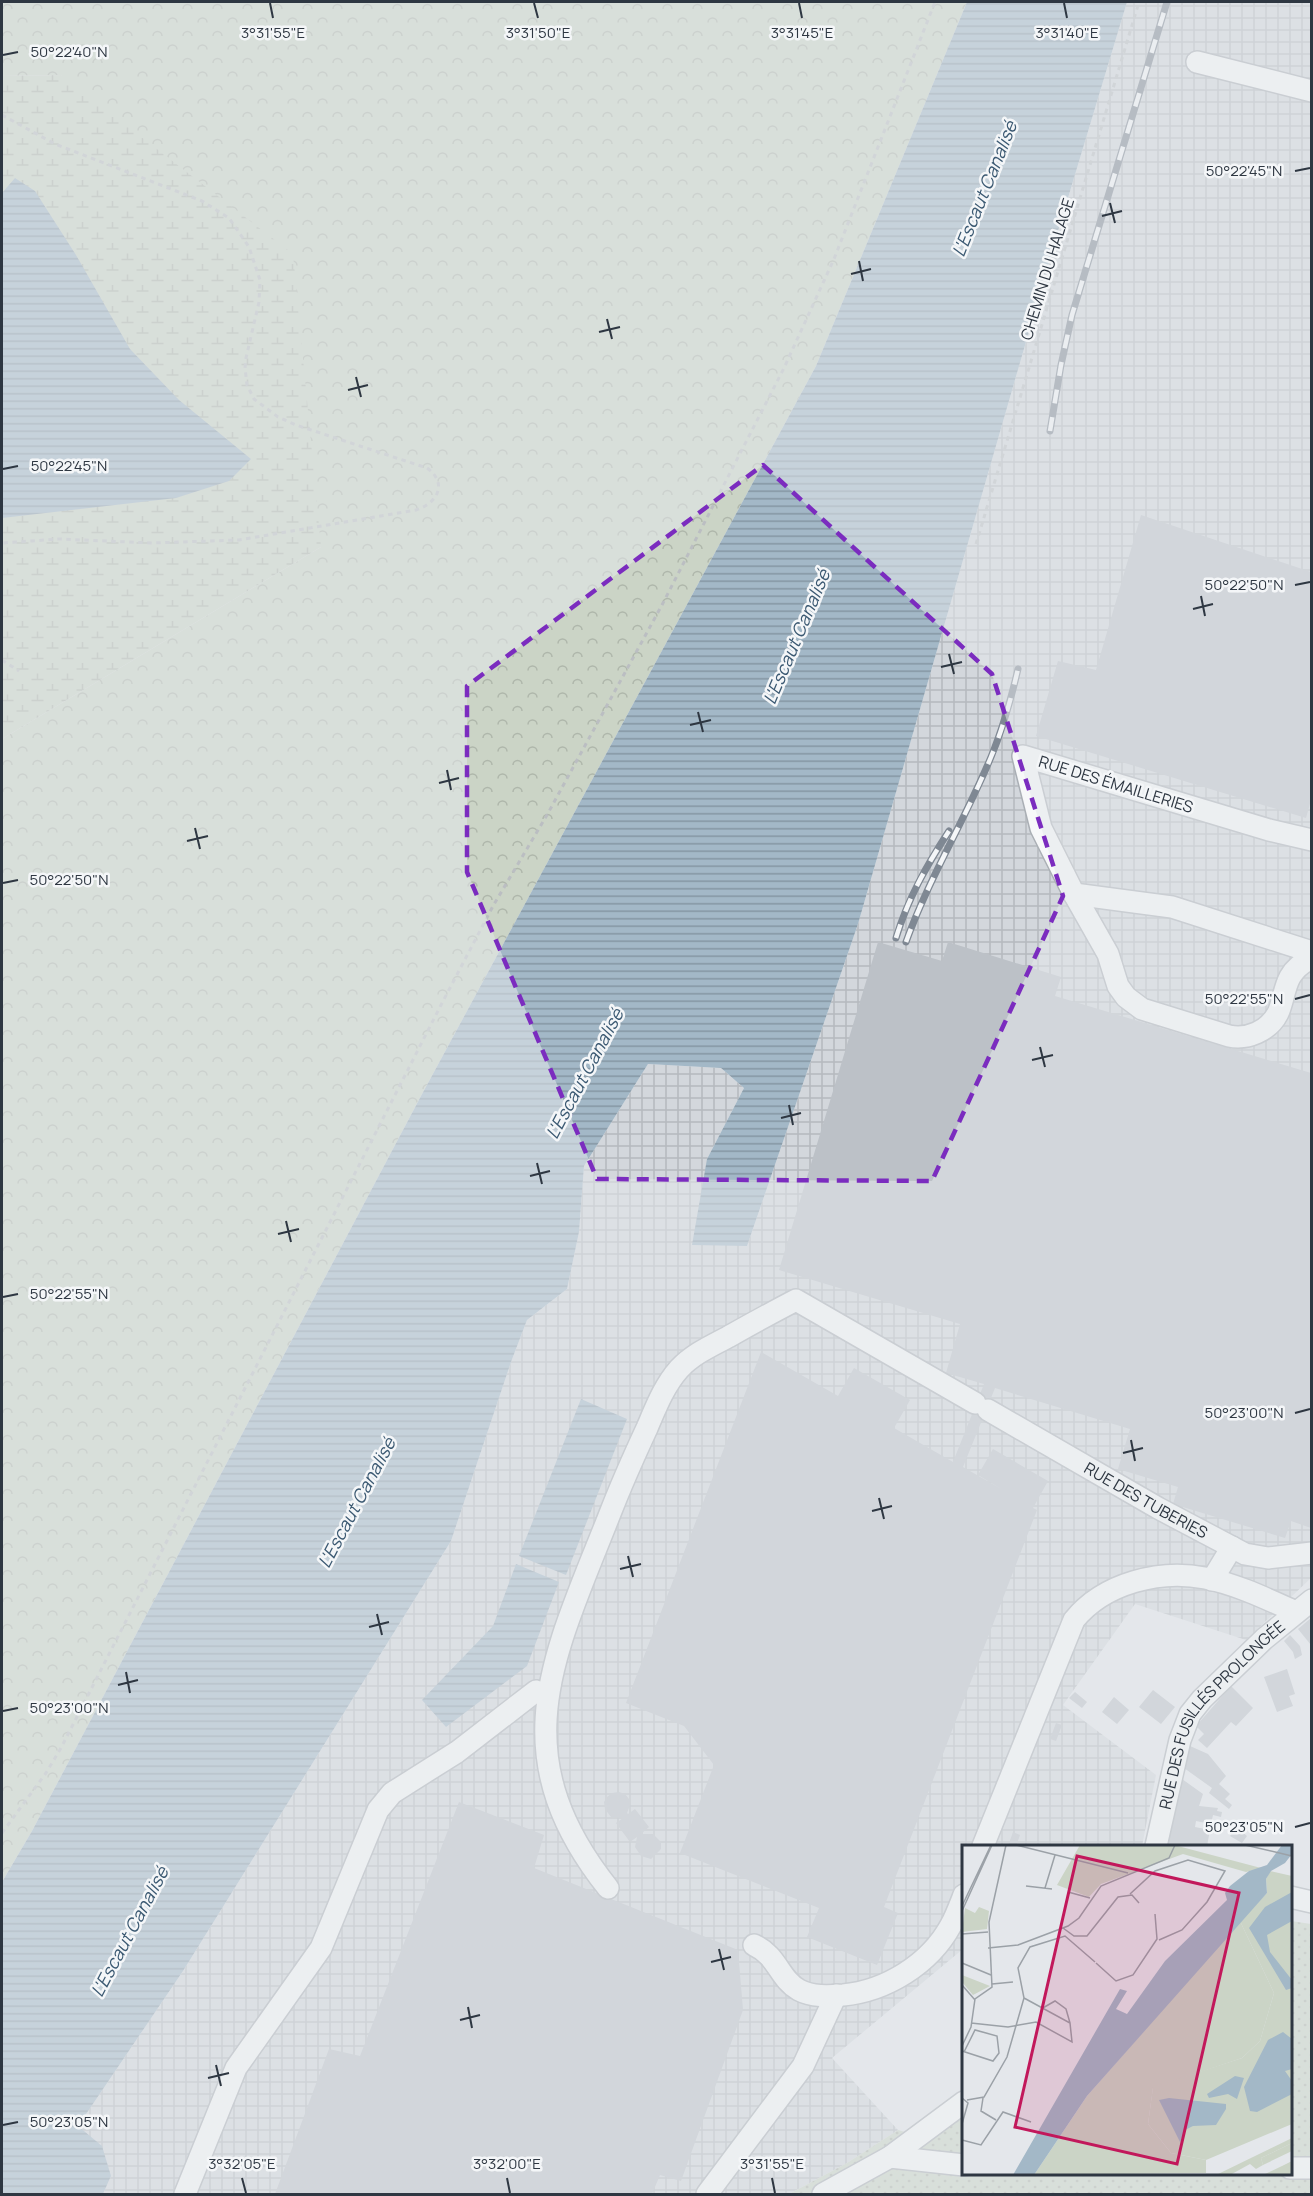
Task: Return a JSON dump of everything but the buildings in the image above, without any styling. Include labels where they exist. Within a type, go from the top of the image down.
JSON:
[{"type":"street","points":[[1197,62],[1311,91]]},
{"type":"street","name":"RUE DES ÉMAILLERIES","points":[[1074,894],[1038,822],[1023,756],[1269,830],[1311,840]]},
{"type":"street","points":[[1074,894],[1172,907],[1311,952]]},
{"type":"street","points":[[1074,894],[1108,954],[1118,986],[1126,997],[1142,1009],[1229,1036],[1253,1035],[1271,1023],[1278,1014],[1292,974],[1311,958]]},
{"type":"street","name":"RUE DES TUBERIES","points":[[608,1888],[583,1856],[570,1833],[560,1809],[549,1765],[545,1727],[547,1696],[563,1634],[626,1474],[670,1381],[681,1367],[696,1355],[796,1300],[1158,1508],[1245,1554],[1278,1558],[1311,1553]]},
{"type":"street","points":[[1212,1580],[1232,1547]]},
{"type":"street","points":[[983,1845],[1074,1620],[1100,1597],[1121,1586],[1143,1579],[1186,1576],[1212,1580],[1269,1599],[1304,1606]]},
{"type":"street","name":"RUE DES FUSILLÉS PROLONGÉE","points":[[1156,1845],[1186,1720],[1210,1691],[1264,1639],[1304,1606]]},
{"type":"street","points":[[185,2194],[237,2068],[321,1948],[378,1810],[392,1793],[457,1752],[536,1691]]},
{"type":"street","points":[[1292,1897],[1311,1902]]},
{"type":"street","points":[[754,1945],[768,1953],[788,1980],[799,1990],[814,1995],[836,1995],[876,1989],[896,1979],[916,1964],[944,1935],[951,1925],[962,1898]]},
{"type":"street","points":[[707,2194],[803,2066],[836,1995]]},
{"type":"street","points":[[823,2194],[890,2157],[962,2103]]},
{"type":"street","points":[[890,2157],[962,2165]]},
{"type":"street","points":[[1292,2168],[1311,2168]]},
{"type":"path","points":[[2,1833],[46,1773],[61,1748],[456,975],[502,890],[573,770],[699,534],[784,368],[831,267],[935,2]]},
{"type":"path","name":"CHEMIN DU HALAGE","points":[[975,543],[1139,2]]},
{"type":"path","points":[[2,115],[61,147],[202,201],[229,218],[249,247],[260,280],[259,302],[244,368],[249,393],[278,417],[296,425],[427,468],[435,476],[438,486],[437,497],[416,510],[267,537],[181,543],[59,539],[2,543]]},
{"type":"path","points":[[2,660],[19,671]]},
{"type":"highlighted area","points":[[763,465],[992,674],[1063,896],[932,1181],[597,1179],[467,872],[467,686]]},
{"type":"shaded area","points":[[1127,2],[1311,2],[1311,1578],[1246,1640],[1135,1604],[1063,1705],[1156,1775],[1142,1845],[962,1845],[962,1950],[832,2058],[898,2130],[847,2163],[789,2194],[103,2194],[111,2176],[78,2126],[183,1971],[451,1541],[527,1320],[567,1289],[579,1232],[584,1166],[648,1064],[721,1068],[744,1088],[707,1159],[747,1246],[858,924],[1058,231]]},
{"type":"green space","points":[[2,2],[967,2],[816,366],[421,1096],[32,1831],[2,1882],[2,739],[321,547],[61,75],[2,76]]},
{"type":"green space","points":[[61,75],[293,254],[321,547],[2,739],[2,76]]},
{"type":"green space","points":[[1292,1921],[1311,1924],[1311,2194],[789,2194],[847,2163],[898,2130],[926,2138],[962,2112],[962,2175],[1292,2175]]},
{"type":"water","name":"L'Escaut Canalisé","points":[[967,2],[1127,2],[1058,231],[858,924],[747,1246],[692,1245],[707,1159],[744,1088],[721,1068],[648,1064],[584,1166],[579,1232],[567,1289],[527,1320],[451,1541],[183,1971],[78,2126],[102,2146],[111,2176],[103,2194],[2,2194],[2,1882],[32,1831],[421,1096],[816,366]]},
{"type":"water","points":[[15,178],[35,191],[76,255],[130,349],[179,400],[251,459],[229,481],[176,498],[2,518],[2,193]]},
{"type":"water","points":[[581,1399],[627,1419],[566,1575],[519,1556]]},
{"type":"water","points":[[516,1564],[559,1582],[527,1666],[446,1727],[422,1700],[493,1626]]},
{"type":"railway","points":[[1050,431],[1072,315],[1167,2]]},
{"type":"railway","points":[[906,942],[925,895],[991,757],[1018,669]]},
{"type":"railway","points":[[896,938],[919,882],[949,831]]}]
